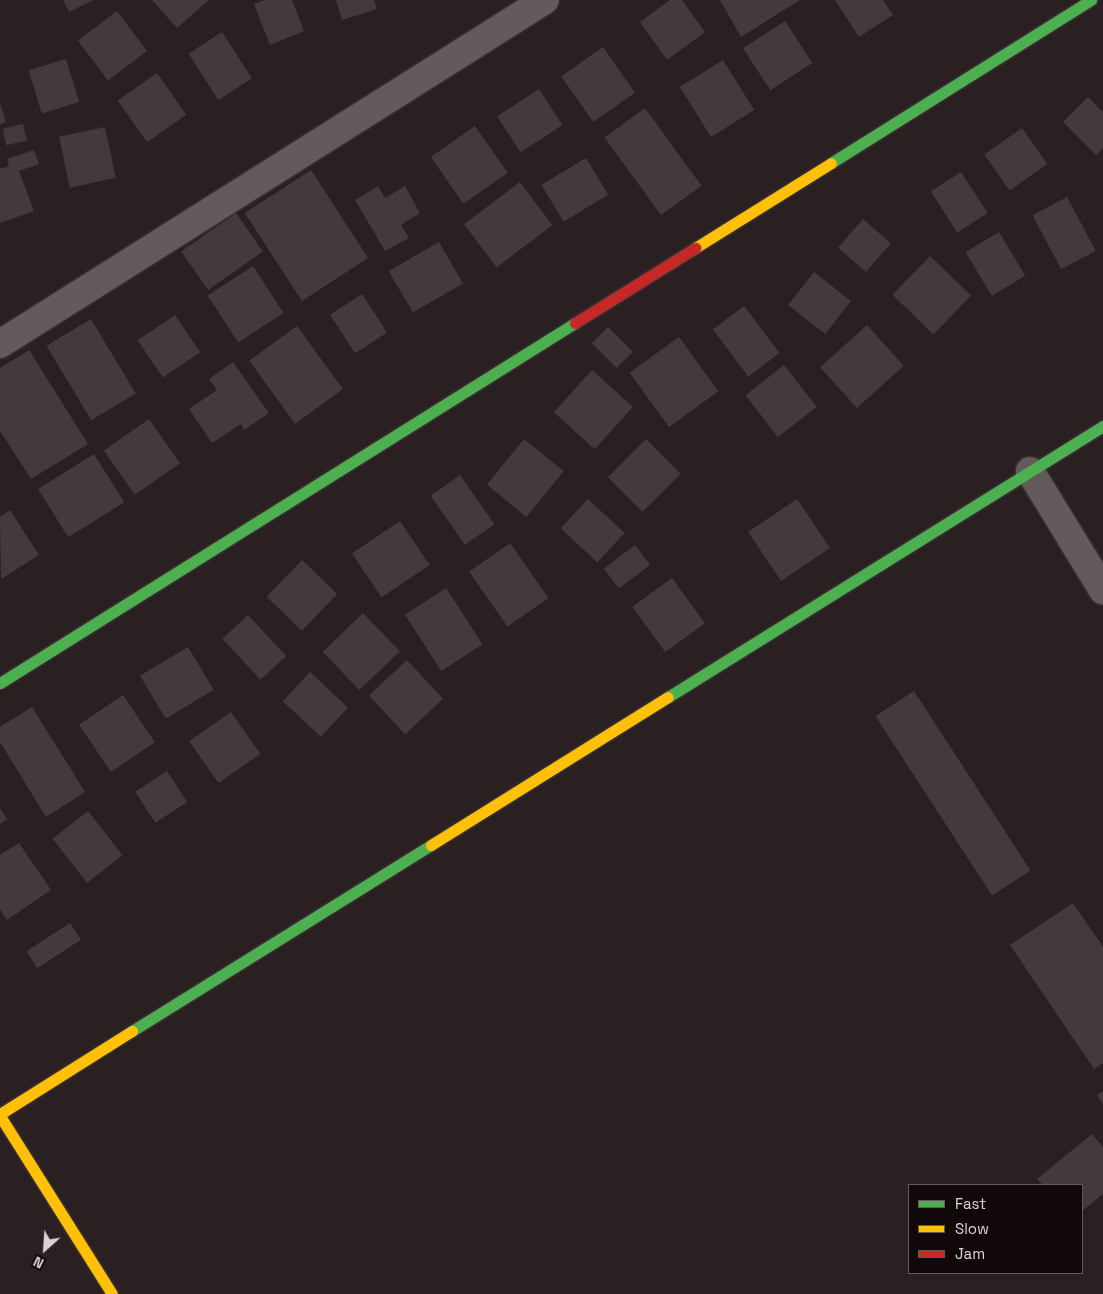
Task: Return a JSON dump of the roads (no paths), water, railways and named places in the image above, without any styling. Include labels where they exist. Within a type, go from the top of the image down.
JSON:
[{"type":"street","points":[[0,344],[545,0]]},
{"type":"street","points":[[0,683],[1091,0]]},
{"type":"street","points":[[112,1294],[0,1115],[1103,426]]},
{"type":"street","points":[[1030,471],[1103,590]]}]
